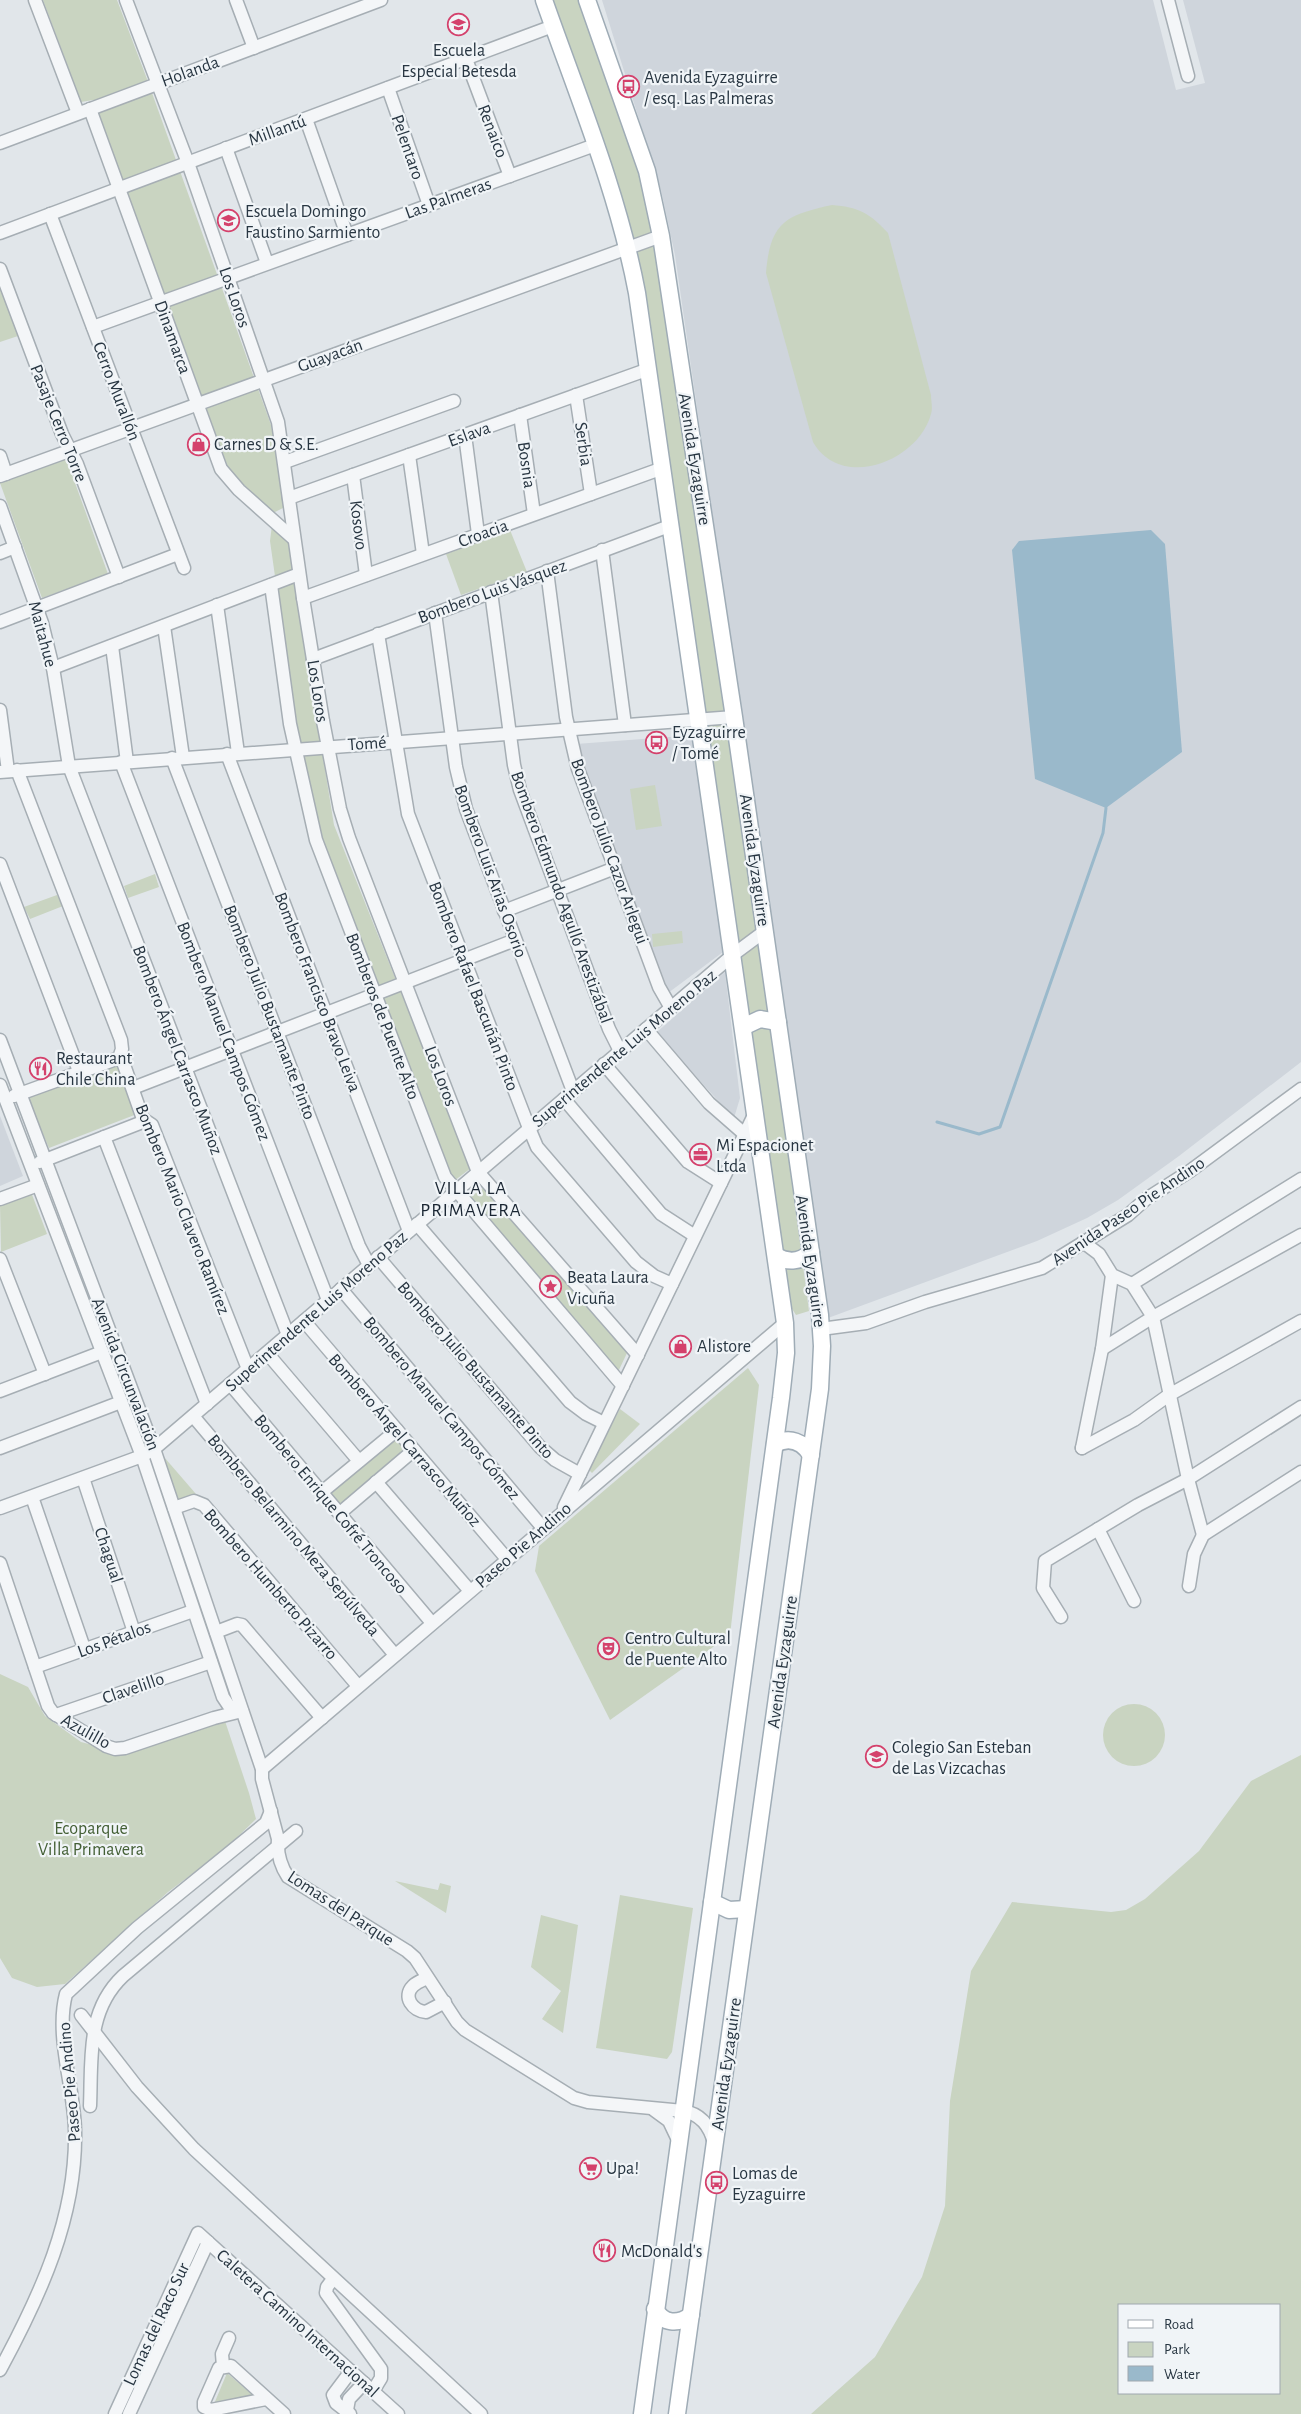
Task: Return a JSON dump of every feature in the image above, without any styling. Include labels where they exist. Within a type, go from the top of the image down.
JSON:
[{"type":"main road","name":"Avenida Eyzaguirre","points":[[544,0],[615,199],[629,248],[672,525],[785,1323],[785,1368],[642,2413]]},
{"type":"main road","name":"Avenida Eyzaguirre","points":[[586,0],[647,171],[661,236],[734,717],[821,1329],[822,1368],[677,2414]]},
{"type":"main road","points":[[743,1027],[760,1019],[778,1022]]},
{"type":"main road","points":[[776,1256],[786,1260],[796,1260],[811,1252]]},
{"type":"main road","points":[[775,1444],[784,1440],[793,1440],[804,1446],[810,1456]]},
{"type":"main road","points":[[712,1902],[729,1910],[747,1909]]},
{"type":"main road","points":[[655,2310],[664,2320],[672,2322],[683,2320],[691,2315]]},
{"type":"street","points":[[35,0],[78,113]]},
{"type":"street","name":"Los Loros","points":[[126,0],[188,163],[278,422],[303,598],[328,746],[345,829],[478,1172],[638,1355]]},
{"type":"street","points":[[236,0],[254,48]]},
{"type":"street","name":"Holanda","points":[[0,142],[381,0]]},
{"type":"street","points":[[1168,0],[1188,76]]},
{"type":"street","name":"Millantú","points":[[0,233],[553,26]]},
{"type":"street","name":"Renaico","points":[[466,59],[510,176]]},
{"type":"street","name":"Pelentaro","points":[[388,88],[429,205]]},
{"type":"street","name":"Dinamarca","points":[[90,109],[225,475],[238,490],[294,539]]},
{"type":"street","points":[[306,119],[347,235]]},
{"type":"street","name":"Las Palmeras","points":[[93,327],[595,145]]},
{"type":"street","points":[[226,148],[267,263]]},
{"type":"street","name":"Cerro Murallón","points":[[50,214],[184,568]]},
{"type":"street","name":"Guayacán","points":[[3,475],[661,236]]},
{"type":"street","name":"Pasaje Cerro Torre","points":[[0,269],[118,577]]},
{"type":"street","name":"Eslava","points":[[289,498],[649,369]]},
{"type":"street","name":"Serbia","points":[[576,395],[591,494]]},
{"type":"street","points":[[285,462],[454,401]]},
{"type":"street","name":"Bosnia","points":[[520,415],[534,514]]},
{"type":"street","points":[[465,435],[478,534]]},
{"type":"street","points":[[409,455],[423,554]]},
{"type":"street","points":[[0,456],[3,475]]},
{"type":"street","name":"Croacia","points":[[303,598],[663,468]]},
{"type":"street","name":"Kosovo","points":[[353,475],[366,575]]},
{"type":"street","name":"Maitahue","points":[[0,506],[37,608],[53,668],[69,766]]},
{"type":"street","name":"Bombero Luis Vásquez","points":[[313,658],[672,525]]},
{"type":"street","points":[[0,553],[15,547]]},
{"type":"street","points":[[602,550],[625,725]]},
{"type":"street","points":[[0,622],[178,554]]},
{"type":"street","name":"Bombero Julio Cazor Arlegui","points":[[547,571],[569,729],[583,786],[659,987],[670,1008]]},
{"type":"street","points":[[53,668],[300,574]]},
{"type":"street","name":"Bomberos de Puente Alto","points":[[271,585],[295,749],[316,840],[444,1177],[623,1386]]},
{"type":"street","name":"Bombero Edmundo Agulló Arestizábal","points":[[491,592],[510,733],[520,790],[609,1028],[620,1051]]},
{"type":"street","name":"Bombero Francisco Bravo Leiva","points":[[217,606],[232,754],[326,1014],[413,1228],[570,1402],[604,1424]]},
{"type":"street","name":"Bombero Luis Arias Osorio","points":[[435,613],[459,782],[466,809],[516,940],[569,1095],[661,1214],[695,1236]]},
{"type":"street","name":"Bombero Julio Bustamante Pinto","points":[[164,626],[178,758],[278,1032],[359,1246],[540,1447],[555,1460],[580,1474]]},
{"type":"street","name":"Bombero Rafael Bascuñán Pinto","points":[[378,634],[404,798],[413,830],[537,1147],[636,1262],[654,1276],[672,1284]]},
{"type":"street","name":"Bombero Manuel Campos Gómez","points":[[112,646],[124,762],[328,1300]]},
{"type":"street","name":"Bombero Mario Clavero Ramírez","points":[[0,710],[8,771],[121,1040],[122,1049],[119,1058],[123,1062],[143,1119],[152,1125],[248,1369]]},
{"type":"street","name":"Tomé","points":[[8,771],[734,717]]},
{"type":"street","name":"Bombero Ángel Carrasco Muñoz","points":[[69,766],[288,1335]]},
{"type":"street","points":[[0,864],[79,1071]]},
{"type":"street","points":[[504,911],[615,868]]},
{"type":"street","name":"Superintendente Luis Moreno Paz","points":[[0,1508],[142,1456],[154,1449],[670,1008],[734,954],[765,931]]},
{"type":"street","points":[[133,1088],[516,940]]},
{"type":"street","points":[[646,1029],[709,1103],[744,1133],[761,1151]]},
{"type":"street","name":"Avenida Circunvalación","points":[[0,1040],[154,1449],[262,1769]]},
{"type":"street","points":[[3,1101],[79,1071],[119,1058]]},
{"type":"street","points":[[604,1064],[688,1162],[721,1183]]},
{"type":"street","name":"Avenida Circunvalación","points":[[0,1084],[3,1101],[31,1165],[142,1456],[226,1704],[242,1711]]},
{"type":"street","name":"Avenida Paseo Pie Andino","points":[[821,1329],[866,1323],[925,1302],[1042,1268],[1128,1215],[1146,1200],[1190,1171],[1301,1089]]},
{"type":"street","points":[[562,1512],[755,1113]]},
{"type":"street","points":[[31,1165],[140,1123],[143,1119]]},
{"type":"street","points":[[104,1137],[207,1404]]},
{"type":"street","points":[[1132,1284],[1301,1179]]},
{"type":"street","points":[[0,1199],[38,1185]]},
{"type":"street","points":[[1102,1349],[1154,1317],[1301,1235]]},
{"type":"street","points":[[1083,1242],[1099,1254],[1112,1275],[1132,1284],[1154,1317],[1169,1395],[1203,1535]]},
{"type":"street","points":[[0,1259],[45,1374]]},
{"type":"street","points":[[1112,1275],[1102,1349],[1082,1448],[1134,1420],[1169,1395],[1301,1322]]},
{"type":"street","name":"Bombero Manuel Campos Gómez","points":[[341,1289],[543,1528]]},
{"type":"street","name":"Bombero Ángel Carrasco Muñoz","points":[[304,1321],[507,1559]]},
{"type":"street","name":"Paseo Pie Andino","points":[[262,1769],[785,1323]]},
{"type":"street","points":[[0,1391],[102,1352]]},
{"type":"street","points":[[267,1353],[359,1462]]},
{"type":"street","name":"Bombero Enrique Cofré Troncoso","points":[[230,1384],[432,1623]]},
{"type":"street","points":[[0,1448],[121,1402]]},
{"type":"street","points":[[1061,1617],[1043,1588],[1046,1561],[1098,1529],[1188,1479],[1301,1407]]},
{"type":"street","name":"Bombero Belarmino Meza Sepúlveda","points":[[193,1416],[396,1655]]},
{"type":"street","points":[[322,1492],[397,1430]]},
{"type":"street","points":[[340,1513],[414,1450]]},
{"type":"street","points":[[1189,1586],[1194,1554],[1203,1535],[1301,1472]]},
{"type":"street","name":"Chagual","points":[[83,1478],[134,1632]]},
{"type":"street","points":[[376,1482],[470,1591]]},
{"type":"street","points":[[32,1497],[84,1651]]},
{"type":"street","name":"Bombero Humberto Pizarro","points":[[174,1508],[194,1501],[204,1505],[358,1686]]},
{"type":"street","points":[[1098,1529],[1134,1601]]},
{"type":"street","name":"Azulillo","points":[[0,1564],[48,1706],[56,1715],[106,1746],[120,1749],[214,1718],[242,1711]]},
{"type":"street","name":"Los Pétalos","points":[[35,1668],[193,1611]]},
{"type":"street","points":[[216,1632],[237,1624],[242,1625],[322,1718]]},
{"type":"street","name":"Clavelillo","points":[[56,1715],[211,1662]]},
{"type":"street","name":"Lomas del Parque","points":[[262,1769],[262,1780],[278,1839],[277,1847],[282,1869],[288,1877],[407,1950],[415,1958],[457,2022],[473,2037],[574,2098],[588,2102],[652,2109],[683,2110],[701,2118],[708,2128],[714,2145]]},
{"type":"street","name":"Paseo Pie Andino","points":[[0,2370],[30,2314],[58,2247],[75,2168],[75,2129],[63,2027],[63,2007],[66,1994],[137,1928],[266,1823],[271,1811]]},
{"type":"street","points":[[90,2106],[93,2031],[101,2004],[116,1982],[296,1831]]},
{"type":"street","points":[[428,1978],[419,1982],[410,1992],[409,1997],[412,2006],[420,2012],[426,2012],[445,2002]]},
{"type":"street","points":[[81,2014],[155,2108],[194,2149],[481,2414]]},
{"type":"street","points":[[92,2068],[103,2062],[115,2059]]},
{"type":"street","points":[[652,2109],[670,2121],[679,2142]]},
{"type":"street","name":"Caletera Camino Internacional","points":[[198,2233],[398,2414]]},
{"type":"street","name":"Lomas del Raco Sur","points":[[115,2414],[184,2279],[198,2233]]},
{"type":"street","points":[[129,2414],[184,2279],[208,2242]]},
{"type":"street","points":[[333,2279],[327,2287],[326,2293],[380,2369],[381,2378],[349,2399],[349,2412]]},
{"type":"street","points":[[223,2366],[222,2354],[229,2338]]},
{"type":"street","points":[[266,2399],[200,2411],[204,2398],[219,2368],[223,2366],[234,2367],[284,2414]]},
{"type":"street","points":[[349,2412],[336,2402],[333,2395],[351,2371]]},
{"type":"shaded area","points":[[602,0],[1153,0],[1176,90],[1205,83],[1183,0],[1301,0],[1301,1062],[1179,1156],[1118,1200],[1087,1218],[1037,1241],[828,1318],[675,255],[661,190]]},
{"type":"shaded area","points":[[695,735],[723,952],[668,993],[584,781],[576,744]]},
{"type":"shaded area","points":[[725,972],[740,1098],[734,1118],[656,1033]]},
{"type":"shaded area","points":[[0,1116],[23,1176],[0,1186]]},
{"type":"green space","points":[[43,0],[117,0],[271,425],[284,499],[283,508],[273,513],[229,470],[93,100],[81,102]]},
{"type":"green space","points":[[547,0],[580,0],[641,176],[651,221],[731,724],[809,1311],[796,1315],[789,1304],[637,266]]},
{"type":"green space","points":[[832,205],[849,207],[863,212],[875,220],[888,233],[931,395],[931,414],[923,431],[911,446],[895,457],[878,464],[859,467],[841,465],[826,457],[813,442],[766,273],[772,242],[783,224],[792,217]]},
{"type":"green space","points":[[0,285],[18,336],[0,342]]},
{"type":"green space","points":[[66,458],[108,574],[42,598],[0,483]]},
{"type":"green space","points":[[272,525],[288,542],[334,825],[471,1168],[454,1181],[446,1172],[316,825],[301,760],[270,541]]},
{"type":"green space","points":[[510,530],[527,572],[461,595],[446,554]]},
{"type":"green space","points":[[655,785],[662,826],[636,830],[630,789]]},
{"type":"green space","points":[[155,874],[159,887],[128,898],[124,886]]},
{"type":"green space","points":[[57,895],[63,906],[30,919],[24,907]]},
{"type":"green space","points":[[682,931],[683,943],[653,947],[652,934]]},
{"type":"green space","points":[[117,1062],[137,1114],[49,1148],[27,1096]]},
{"type":"green space","points":[[483,1188],[627,1353],[618,1372],[469,1198]]},
{"type":"green space","points":[[31,1192],[47,1234],[1,1252],[0,1204]]},
{"type":"green space","points":[[748,1368],[759,1385],[730,1635],[610,1720],[535,1571],[539,1546]]},
{"type":"green space","points":[[620,1409],[640,1424],[592,1473],[588,1469]]},
{"type":"green space","points":[[397,1435],[409,1449],[340,1509],[327,1493]]},
{"type":"green space","points":[[164,1457],[196,1494],[177,1502],[160,1459]]},
{"type":"green space","name":"Ecoparque Villa Primavera","points":[[0,1674],[28,1687],[45,1716],[81,1742],[123,1753],[225,1721],[256,1819],[224,1850],[168,1892],[65,1984],[37,1987],[12,1978],[0,1958]]},
{"type":"green space","points":[[1134,1704],[1151,1709],[1156,1713],[1160,1718],[1165,1735],[1160,1752],[1156,1757],[1151,1761],[1134,1766],[1117,1761],[1112,1757],[1108,1752],[1103,1735],[1108,1718],[1112,1713],[1117,1709]]},
{"type":"green space","points":[[1301,1755],[1301,2414],[811,2414],[875,2357],[922,2277],[945,2206],[950,2101],[971,1971],[1012,1902],[1111,1912],[1126,1910],[1145,1899],[1199,1851],[1251,1781]]},
{"type":"green space","points":[[395,1881],[438,1890],[440,1883],[451,1886],[446,1913]]},
{"type":"green space","points":[[620,1895],[693,1908],[672,2052],[667,2059],[596,2048]]},
{"type":"green space","points":[[541,1915],[578,1925],[563,2033],[542,2019],[561,1991],[531,1967]]},
{"type":"green space","points":[[227,2373],[256,2398],[214,2404]]},
{"type":"water","points":[[1151,530],[1165,544],[1182,752],[1106,808],[1035,779],[1012,550],[1019,541]]},
{"type":"waterway","points":[[937,1122],[979,1134],[1000,1127],[1103,833],[1106,808]]},
{"type":"place","name":"Escuela Especial Betesda","points":[[459,25]]},
{"type":"place","name":"Avenida Eyzaguirre / esq. Las Palmeras","points":[[628,87]]},
{"type":"place","name":"Escuela Domingo Faustino Sarmiento","points":[[229,221]]},
{"type":"place","name":"Carnes D & S.E.","points":[[198,444]]},
{"type":"place","name":"Eyzaguirre / Tomé","points":[[656,742]]},
{"type":"place","name":"Restaurant Chile China","points":[[40,1068]]},
{"type":"place","name":"Mi Espacionet Ltda","points":[[700,1155]]},
{"type":"place","name":"Beata Laura Vicuña","points":[[551,1287]]},
{"type":"place","name":"Alistore","points":[[681,1346]]},
{"type":"place","name":"Centro Cultural de Puente Alto","points":[[609,1648]]},
{"type":"place","name":"Colegio San Esteban de Las Vizcachas","points":[[876,1757]]},
{"type":"place","name":"Upa!","points":[[590,2168]]},
{"type":"place","name":"Lomas de Eyzaguirre","points":[[716,2183]]},
{"type":"place","name":"McDonald's","points":[[605,2251]]},
{"type":"district","name":"VILLA LA PRIMAVERA","points":[[471,1198]]}]
